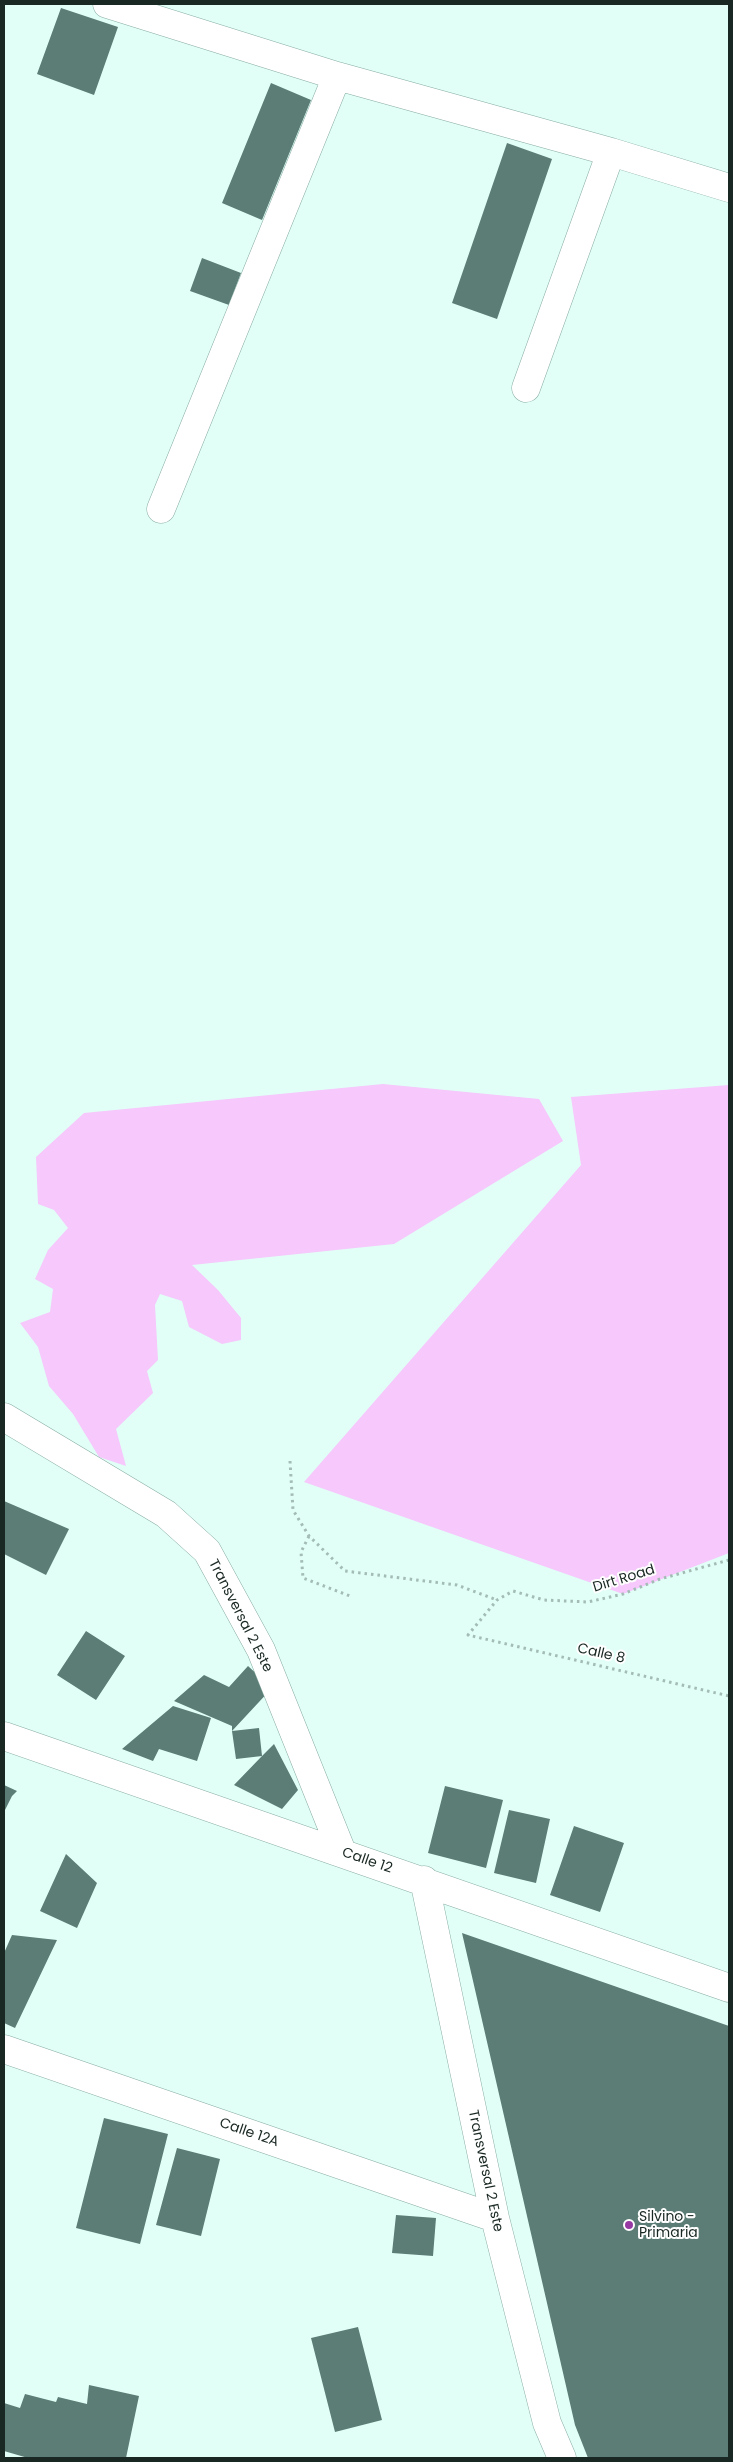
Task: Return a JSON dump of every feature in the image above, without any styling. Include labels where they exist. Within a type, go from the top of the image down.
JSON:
[{"type":"street","points":[[107,4],[337,76],[611,152],[729,188]]},
{"type":"street","points":[[161,509],[337,76]]},
{"type":"street","points":[[526,388],[611,152]]},
{"type":"street","name":"Transversal 2 Este","points":[[4,1417],[166,1514],[207,1551],[261,1650],[342,1852]]},
{"type":"street","name":"Calle 12","points":[[4,1736],[424,1880],[729,1988]]},
{"type":"street","name":"Transversal 2 Este","points":[[424,1880],[495,2218],[547,2423],[562,2458]]},
{"type":"street","name":"Calle 12A","points":[[4,2049],[495,2218]]},
{"type":"path","points":[[290,1461],[294,1510],[310,1536],[345,1571],[457,1585],[497,1600]]},
{"type":"path","points":[[310,1536],[301,1552],[303,1578],[350,1596]]},
{"type":"path","name":"Dirt Road","points":[[497,1600],[513,1591],[544,1600],[588,1602],[623,1594],[660,1579],[729,1560]]},
{"type":"path","name":"Calle 8","points":[[497,1600],[468,1635],[729,1696]]},
{"type":"shaded area","points":[[383,1084],[539,1099],[563,1141],[394,1244],[192,1265],[218,1290],[241,1318],[241,1340],[222,1344],[189,1327],[182,1301],[160,1294],[155,1305],[158,1360],[147,1371],[153,1393],[116,1429],[126,1466],[99,1457],[73,1414],[49,1386],[38,1347],[20,1323],[50,1312],[53,1289],[35,1279],[48,1250],[68,1228],[54,1210],[38,1204],[36,1157],[84,1113]]},
{"type":"shaded area","points":[[729,1085],[729,1553],[623,1594],[304,1482],[581,1165],[571,1097]]},
{"type":"building","points":[[61,8],[118,27],[94,95],[37,74]]},
{"type":"building","points":[[271,83],[311,100],[262,220],[222,203]]},
{"type":"building","points":[[507,143],[552,159],[497,319],[452,303]]},
{"type":"building","points":[[202,258],[241,273],[229,305],[190,291]]},
{"type":"building","points":[[4,1501],[69,1529],[46,1575],[4,1554]]},
{"type":"building","points":[[86,1631],[125,1656],[96,1700],[57,1675]]},
{"type":"building","points":[[248,1666],[272,1688],[232,1731],[232,1726],[174,1701],[204,1675],[229,1687]]},
{"type":"building","points":[[173,1706],[211,1718],[197,1761],[159,1749],[153,1761],[122,1749]]},
{"type":"building","points":[[259,1728],[262,1756],[236,1759],[232,1731]]},
{"type":"building","points":[[274,1744],[298,1790],[282,1809],[234,1785]]},
{"type":"building","points":[[4,1785],[17,1791],[12,1796],[4,1812]]},
{"type":"building","points":[[445,1786],[503,1800],[486,1868],[428,1853]]},
{"type":"building","points":[[509,1810],[550,1819],[536,1883],[494,1873]]},
{"type":"building","points":[[574,1826],[624,1843],[600,1912],[550,1895]]},
{"type":"building","points":[[66,1854],[97,1883],[77,1928],[40,1911]]},
{"type":"building","name":"Silvino - Primaria","points":[[462,1933],[729,2026],[729,2458],[588,2458],[575,2425]]},
{"type":"building","points":[[12,1935],[57,1940],[15,2028],[4,2023],[4,1953]]},
{"type":"building","points":[[104,2118],[168,2134],[140,2244],[76,2228]]},
{"type":"building","points":[[177,2148],[220,2159],[201,2236],[156,2225]]},
{"type":"building","points":[[396,2215],[436,2218],[433,2256],[392,2253]]},
{"type":"building","points":[[358,2327],[382,2420],[335,2432],[311,2338]]},
{"type":"building","points":[[89,2385],[139,2396],[126,2458],[28,2458],[4,2451],[4,2403],[20,2408],[25,2394],[56,2402],[58,2397],[87,2404]]},
{"type":"place","name":"Silvino - Primaria","points":[[629,2225]]}]
